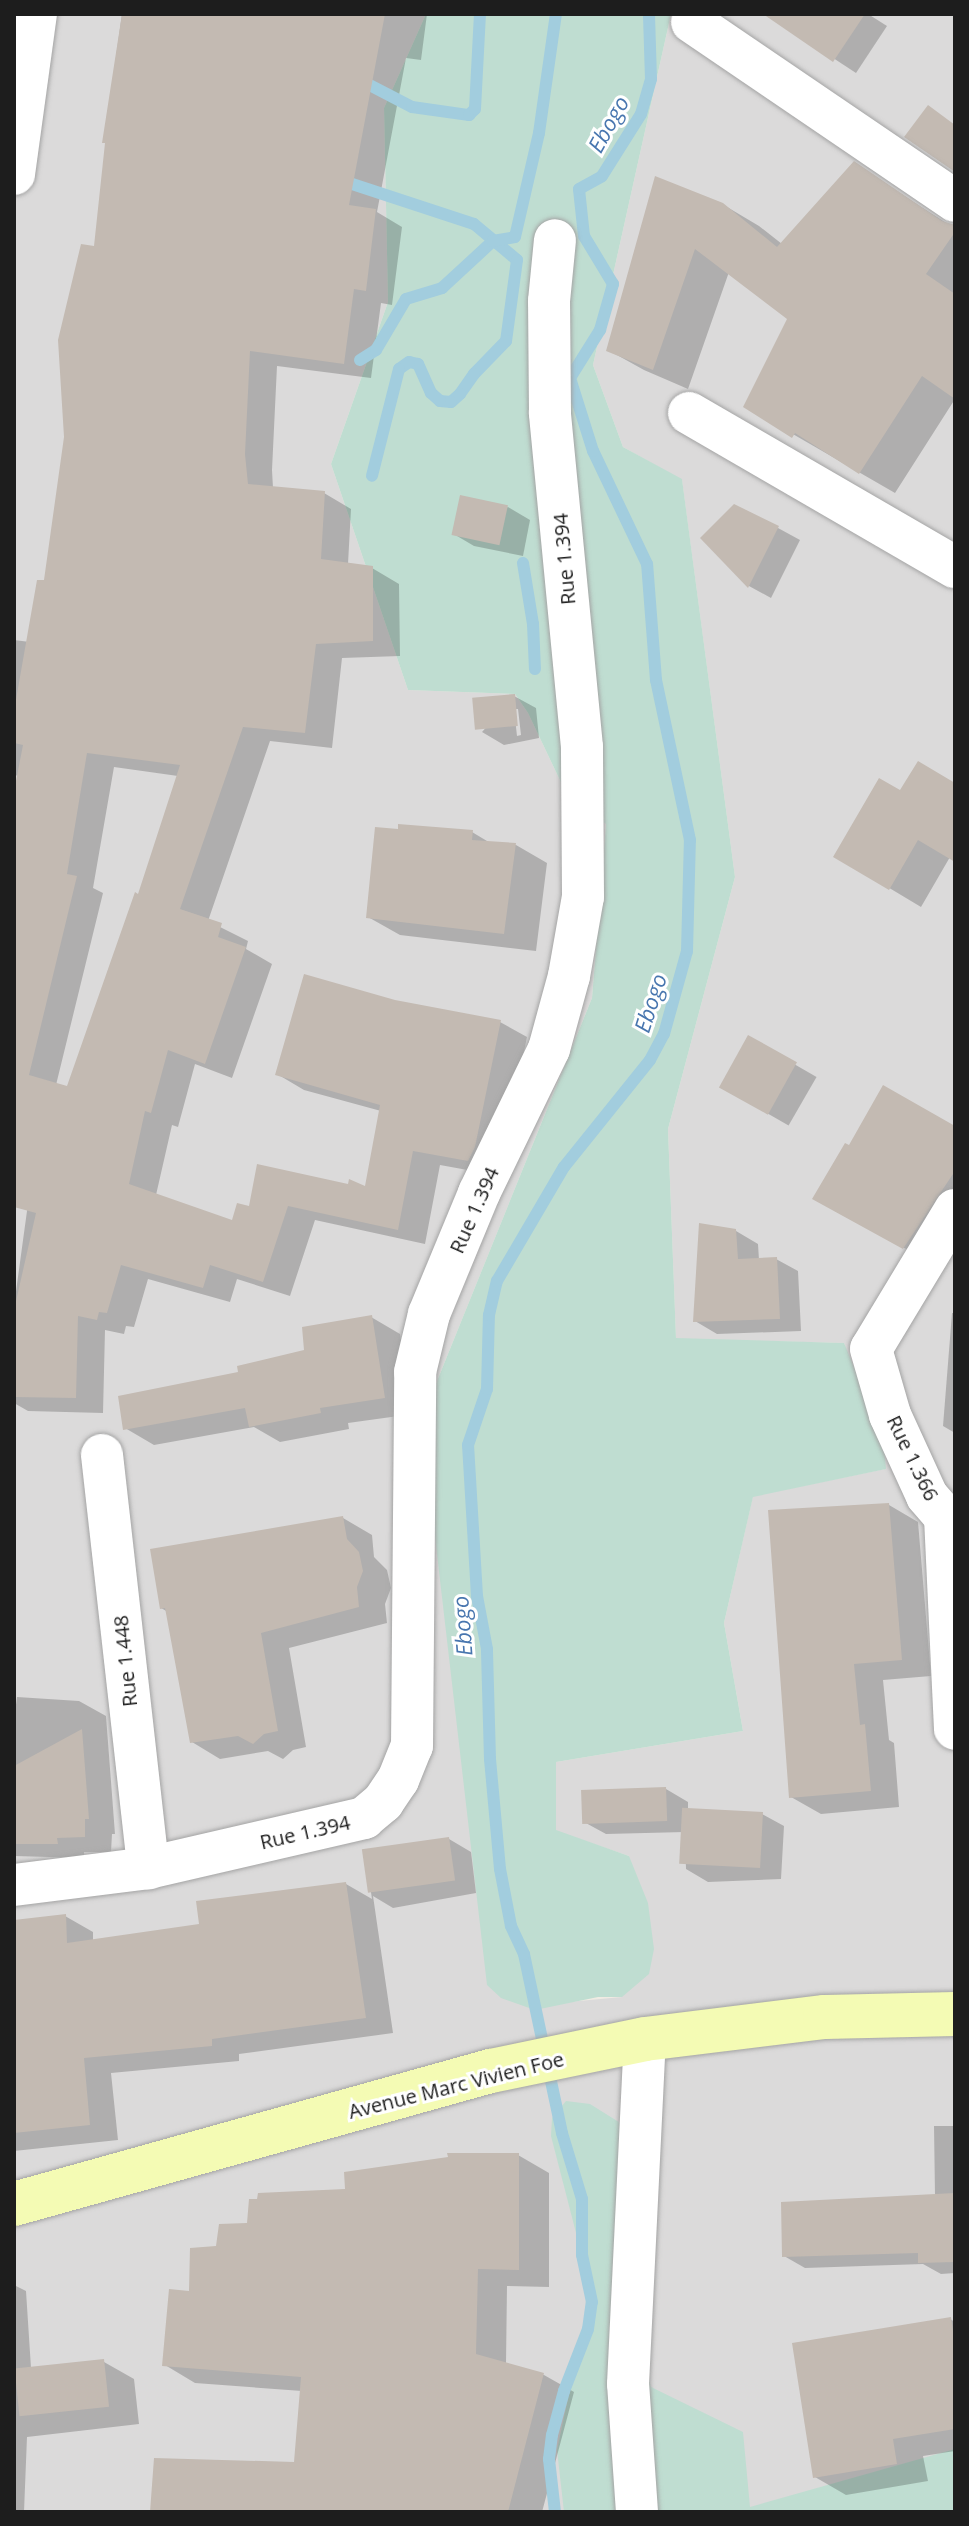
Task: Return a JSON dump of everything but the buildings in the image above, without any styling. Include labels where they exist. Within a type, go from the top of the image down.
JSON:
[{"type":"main road","name":"Avenue Marc Vivien Foe","points":[[14,2204],[491,2071],[645,2039],[825,2017],[955,2014]]},
{"type":"street","points":[[14,174],[36,14]]},
{"type":"street","points":[[692,22],[955,201]]},
{"type":"street","name":"Rue 1.394","points":[[14,1885],[148,1868],[364,1818],[383,1802],[398,1780],[412,1746],[415,1372],[429,1314],[473,1207],[549,1049],[569,976],[583,897],[582,747],[550,413],[549,301],[555,240]]},
{"type":"street","points":[[689,413],[955,567]]},
{"type":"street","name":"Rue 1.366","points":[[955,1210],[871,1349],[890,1415],[927,1496],[945,1517],[955,1729]]},
{"type":"street","name":"Rue 1.448","points":[[102,1455],[148,1868]]},
{"type":"street","points":[[637,2512],[628,2384],[645,2039]]},
{"type":"shaded area","points":[[14,14],[426,14],[384,108],[388,302],[331,464],[408,690],[515,694],[528,713],[566,793],[606,823],[592,998],[433,1391],[568,2002],[622,1997],[629,1856],[556,1831],[556,1762],[743,1731],[724,1623],[753,1496],[885,1469],[844,1343],[676,1339],[668,1129],[735,877],[682,480],[623,447],[593,365],[671,14],[955,14],[955,2512],[14,2512]]},
{"type":"green space","points":[[426,14],[671,14],[593,365],[623,447],[682,479],[735,877],[668,1129],[676,1338],[844,1343],[883,1437],[886,1469],[753,1497],[724,1623],[743,1731],[556,1762],[556,1830],[629,1856],[648,1903],[654,1949],[649,1974],[622,1997],[598,1997],[535,2010],[501,1998],[487,1985],[427,1468],[433,1391],[592,998],[606,824],[566,793],[528,713],[515,694],[408,690],[331,464],[388,302],[384,108]]},
{"type":"green space","points":[[566,2101],[590,2104],[622,2124],[626,2298],[651,2387],[743,2432],[750,2507],[955,2449],[955,2512],[564,2512],[557,2450],[591,2291],[551,2136],[552,2118]]},
{"type":"waterway","points":[[358,79],[412,107],[469,115],[475,109],[480,14]]},
{"type":"waterway","points":[[360,360],[376,350],[406,299],[442,288],[493,241],[515,237],[539,133],[556,14]]},
{"type":"waterway","name":"Ebogo","points":[[555,2512],[549,2459],[552,2435],[564,2391],[588,2329],[592,2302],[582,2255],[582,2199],[562,2133],[524,1954],[511,1926],[500,1869],[490,1759],[487,1649],[477,1596],[468,1445],[487,1389],[489,1315],[497,1281],[564,1167],[650,1060],[664,1034],[687,951],[690,840],[656,680],[647,564],[593,451],[570,378],[600,330],[613,284],[584,236],[579,189],[602,176],[641,114],[651,79],[649,14]]},
{"type":"waterway","points":[[340,180],[474,224],[517,260],[506,341],[474,374],[460,394],[451,402],[440,401],[431,393],[418,364],[409,362],[399,369],[372,476]]},
{"type":"waterway","points":[[523,563],[533,624],[535,669]]}]
